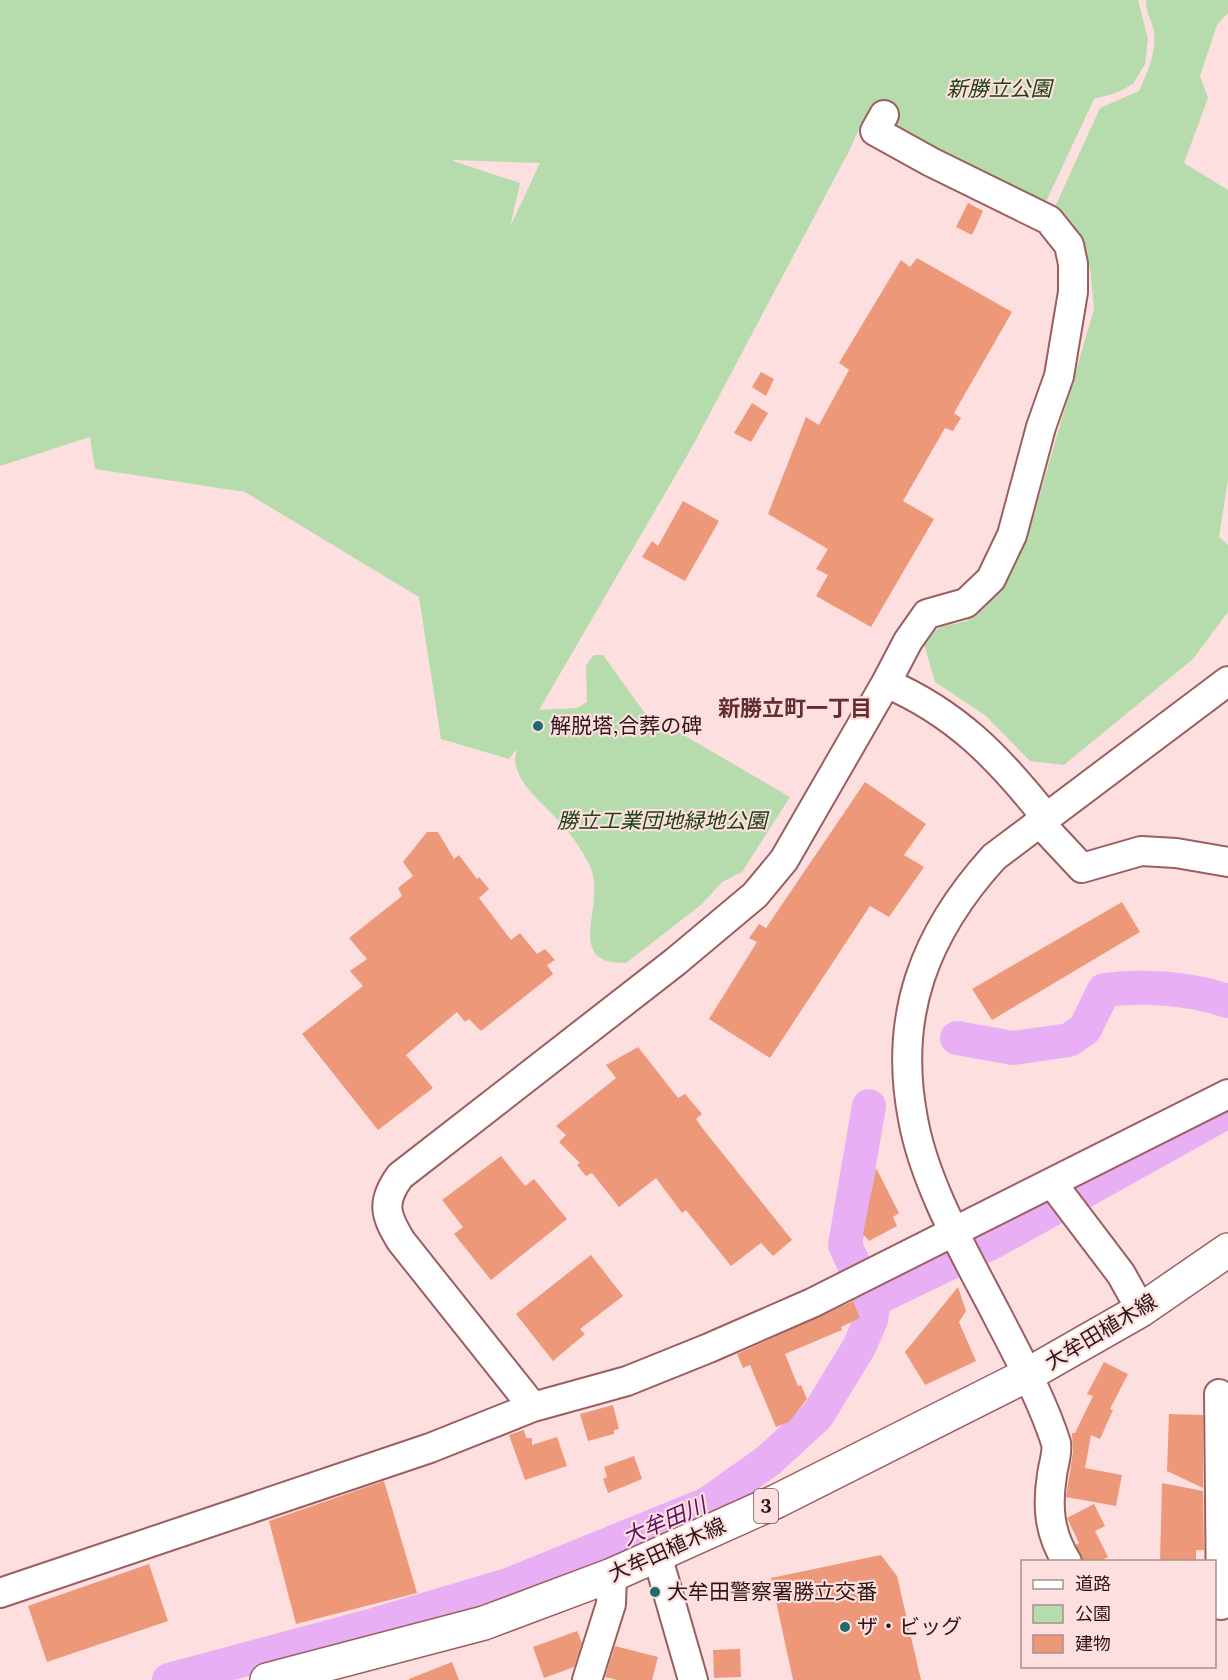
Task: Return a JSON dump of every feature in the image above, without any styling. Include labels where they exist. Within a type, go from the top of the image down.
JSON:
[{"type":"main road","name":"大牟田植木線","points":[[267,1680],[484,1623],[612,1575],[657,1555],[777,1501],[1028,1375],[1142,1310],[1228,1250]]},
{"type":"street","points":[[533,1407],[444,1292],[401,1241],[388,1220],[387,1205],[390,1189],[400,1176],[675,963],[755,895],[784,860],[908,641],[927,614],[966,603],[991,579],[1012,535],[1041,427],[1059,376],[1074,292],[1073,264],[1069,245],[1049,220],[1013,196],[875,131],[884,115]]},
{"type":"street","points":[[1066,1560],[1056,1544],[1048,1502],[1057,1446],[1028,1375],[957,1237],[930,1173],[913,1121],[906,1075],[909,1018],[920,978],[938,930],[970,883],[994,857],[1228,681]]},
{"type":"street","points":[[886,683],[913,695],[959,724],[1007,768],[1042,819],[1082,868],[1141,851],[1176,853],[1228,862]]},
{"type":"street","points":[[0,1593],[430,1448],[533,1407],[648,1372],[812,1303],[857,1279],[1061,1195],[1228,1094]]},
{"type":"street","points":[[1061,1195],[1121,1275],[1142,1310]]},
{"type":"street","points":[[1219,1394],[1221,1604]]},
{"type":"street","points":[[657,1555],[693,1680]]},
{"type":"street","points":[[587,1680],[611,1604],[612,1575]]},
{"type":"green space","points":[[0,0],[1138,0],[1148,39],[1145,64],[1133,84],[1116,93],[1094,99],[1043,208],[863,120],[849,151],[692,447],[539,710],[577,708],[587,702],[586,665],[594,655],[603,655],[644,712],[790,797],[742,872],[722,882],[702,904],[626,963],[607,961],[595,954],[590,929],[594,881],[590,866],[568,832],[522,780],[515,764],[517,748],[509,759],[441,739],[419,597],[245,492],[95,469],[90,437],[0,466]],"holes":[[[453,160],[540,163],[510,227],[520,183]]]},
{"type":"green space","points":[[1146,0],[1228,0],[1228,13],[1217,25],[1200,76],[1208,98],[1184,163],[1228,190],[1228,480],[1219,537],[1228,545],[1228,612],[1193,659],[1064,765],[1030,761],[986,716],[935,682],[923,641],[940,627],[967,621],[1011,573],[1031,525],[1094,309],[1090,268],[1077,230],[1054,209],[1100,108],[1139,91],[1151,63],[1155,40]]},
{"type":"building","points":[[968,203],[983,211],[972,235],[956,227]]},
{"type":"building","points":[[917,258],[1012,312],[954,413],[961,418],[953,431],[945,428],[903,501],[934,519],[871,627],[816,596],[828,575],[816,569],[828,549],[768,514],[806,417],[819,425],[849,370],[839,363],[901,260],[910,267]]},
{"type":"building","points":[[761,372],[774,379],[766,396],[752,387]]},
{"type":"building","points":[[752,403],[768,413],[751,442],[734,433]]},
{"type":"building","points":[[683,501],[719,521],[685,581],[642,557],[652,541],[658,546]]},
{"type":"building","points":[[865,782],[926,824],[904,855],[924,867],[889,917],[870,906],[770,1058],[709,1019],[757,942],[749,938],[759,924],[766,928]]},
{"type":"building","points":[[427,832],[438,832],[454,859],[459,855],[477,879],[479,877],[489,889],[479,898],[511,940],[520,933],[537,954],[545,949],[555,960],[547,965],[553,974],[481,1031],[469,1019],[465,1022],[457,1012],[406,1055],[433,1088],[378,1130],[302,1034],[363,986],[350,971],[367,959],[349,938],[402,896],[398,888],[413,876],[403,862]]},
{"type":"building","points":[[1122,902],[1140,932],[992,1020],[972,989]]},
{"type":"building","points":[[638,1047],[678,1098],[685,1094],[702,1114],[696,1119],[703,1129],[792,1240],[773,1256],[761,1243],[731,1266],[686,1210],[682,1213],[656,1178],[619,1207],[592,1173],[586,1176],[577,1165],[580,1163],[559,1142],[566,1135],[556,1126],[616,1078],[606,1065]]},
{"type":"building","points":[[501,1156],[525,1186],[534,1179],[567,1219],[491,1280],[454,1234],[463,1227],[442,1200]]},
{"type":"building","points":[[876,1168],[899,1213],[893,1217],[897,1226],[869,1241],[863,1234]]},
{"type":"building","points":[[591,1255],[623,1296],[580,1329],[585,1334],[553,1361],[516,1314]]},
{"type":"building","points":[[958,1287],[966,1311],[959,1322],[976,1361],[925,1385],[905,1352]]},
{"type":"building","points":[[853,1301],[860,1318],[841,1327],[842,1330],[785,1354],[798,1386],[801,1385],[807,1399],[789,1422],[776,1427],[750,1365],[743,1368],[737,1354]]},
{"type":"building","points":[[1104,1362],[1128,1374],[1110,1409],[1113,1410],[1100,1439],[1091,1435],[1085,1468],[1122,1475],[1116,1506],[1066,1497],[1073,1452],[1072,1433],[1075,1433],[1093,1396],[1087,1394]]},
{"type":"building","points":[[613,1405],[619,1429],[614,1430],[614,1434],[588,1441],[580,1414]]},
{"type":"building","points":[[1169,1414],[1203,1415],[1203,1488],[1167,1471]]},
{"type":"building","points":[[524,1430],[526,1438],[532,1438],[532,1445],[557,1437],[567,1466],[525,1480],[509,1435]]},
{"type":"building","points":[[634,1456],[642,1479],[608,1493],[603,1479],[607,1477],[604,1467]]},
{"type":"building","points":[[384,1481],[417,1593],[296,1624],[269,1521]]},
{"type":"building","points":[[1162,1483],[1203,1491],[1204,1550],[1196,1550],[1196,1560],[1160,1560]]},
{"type":"building","points":[[1094,1504],[1105,1526],[1095,1531],[1108,1557],[1102,1560],[1082,1560],[1076,1545],[1079,1543],[1067,1518]]},
{"type":"building","name":"ザ・ビッグ","points":[[881,1555],[897,1576],[921,1680],[793,1680],[771,1578]]},
{"type":"building","points":[[149,1564],[168,1621],[47,1662],[28,1606]]},
{"type":"building","points":[[577,1631],[582,1643],[574,1667],[544,1678],[533,1647]]},
{"type":"building","points":[[615,1646],[658,1657],[652,1680],[617,1680],[605,1677]]},
{"type":"building","points":[[740,1649],[741,1677],[714,1678],[713,1650]]},
{"type":"building","points":[[452,1662],[459,1680],[409,1680],[409,1679]]},
{"type":"waterway","name":"大牟田川","points":[[957,1038],[1013,1048],[1069,1040],[1085,1029],[1104,990],[1166,989],[1198,993],[1228,1001]]},
{"type":"waterway","name":"大牟田川","points":[[169,1680],[370,1626],[511,1584],[707,1504],[769,1460],[817,1416],[859,1347],[871,1320],[873,1306],[845,1245],[869,1106]]},
{"type":"waterway","points":[[871,1301],[993,1242],[1228,1111]]},
{"type":"place","name":"解脱塔,合葬の碑","points":[[538,726]]},
{"type":"place","name":"大牟田警察署勝立交番","points":[[655,1592]]},
{"type":"place","name":"ザ・ビッグ","points":[[845,1627]]},
{"type":"district","name":"新勝立町一丁目","points":[[795,708]]},
{"type":"park label","name":"新勝立公園","points":[[999,89]]},
{"type":"park label","name":"勝立工業団地緑地公園","points":[[662,821]]}]
